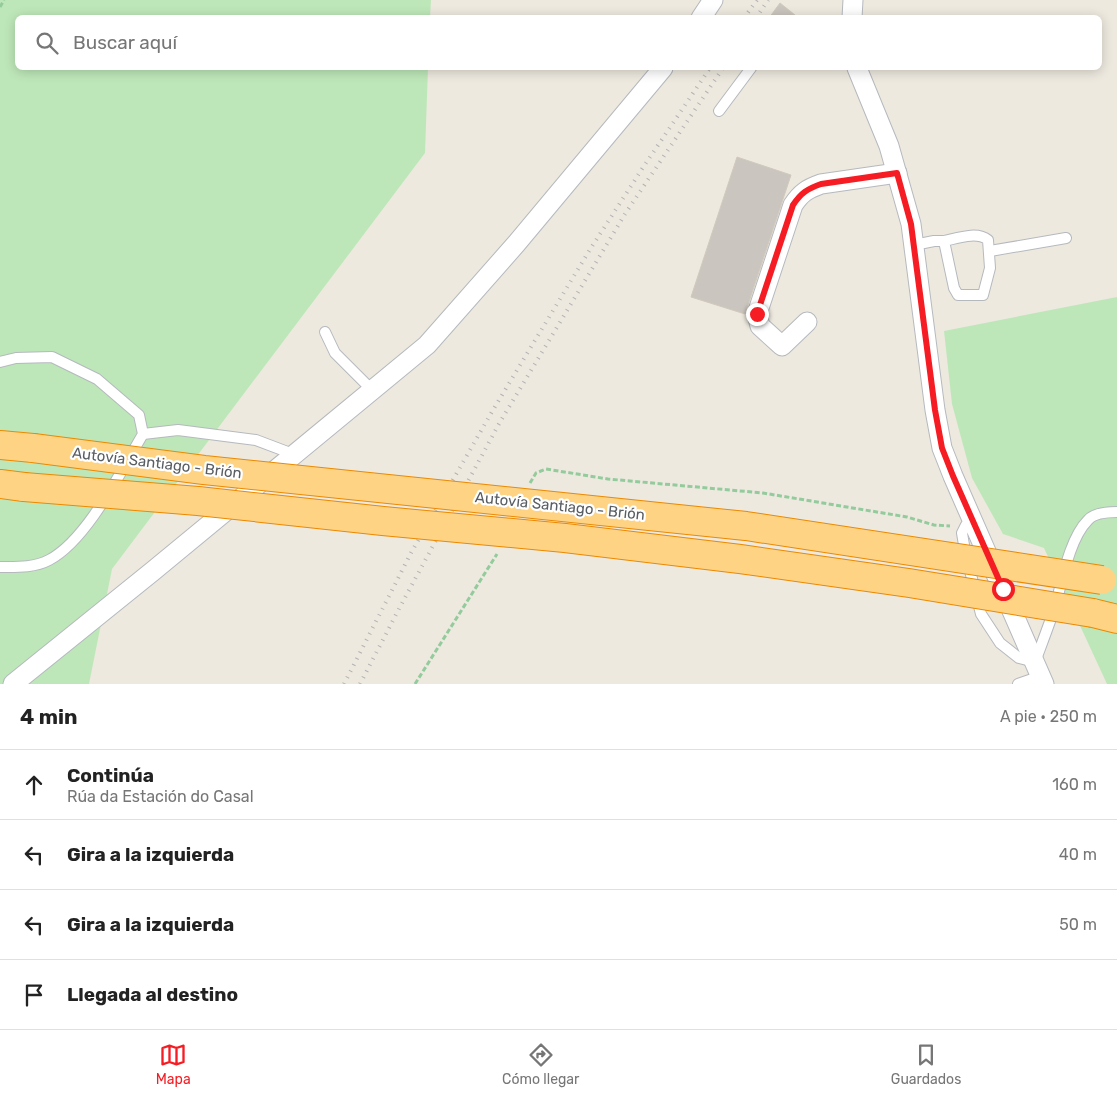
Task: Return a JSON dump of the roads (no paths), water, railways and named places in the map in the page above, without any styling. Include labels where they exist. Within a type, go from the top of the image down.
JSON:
[{"type":"highway","name":"Autovía Santiago - Brión","points":[[0,445],[204,470],[746,526],[1109,582]]},
{"type":"highway","points":[[12,486],[198,501],[564,538],[740,559],[918,584],[1105,616]]},
{"type":"street","points":[[703,15],[713,0]]},
{"type":"street","points":[[852,15],[853,0]]},
{"type":"street","points":[[13,684],[153,571],[293,454],[367,385],[427,345],[522,237],[661,70]]},
{"type":"street","points":[[859,70],[889,146],[911,224],[935,410],[942,448],[1040,674]]},
{"type":"street","points":[[807,322],[782,346],[760,326],[757,314],[793,205],[800,194],[821,184],[897,173]]},
{"type":"lane","points":[[719,111],[750,70]]},
{"type":"lane","points":[[914,245],[934,240],[969,236],[982,236],[988,240],[990,268],[983,294],[958,295],[954,288],[944,240]]},
{"type":"lane","points":[[990,252],[1066,238]]},
{"type":"lane","points":[[325,332],[335,353],[367,385]]},
{"type":"lane","points":[[0,362],[16,358],[52,357],[97,379],[139,415],[143,434],[93,516],[76,539],[49,560],[24,568],[0,567]]},
{"type":"lane","points":[[143,434],[178,430],[256,440],[293,454]]},
{"type":"lane","points":[[1040,674],[1048,629],[1072,547],[1088,519],[1100,514],[1117,512]]},
{"type":"lane","points":[[972,520],[966,525],[962,533],[981,614],[1000,643],[1040,674]]},
{"type":"lane","points":[[1018,684],[1040,674]]},
{"type":"railway","points":[[746,15],[757,0]]},
{"type":"railway","points":[[758,15],[768,0]]},
{"type":"railway","points":[[344,684],[412,551],[493,410],[589,251],[709,70]]},
{"type":"railway","points":[[360,684],[500,422],[625,214],[722,70]]}]
